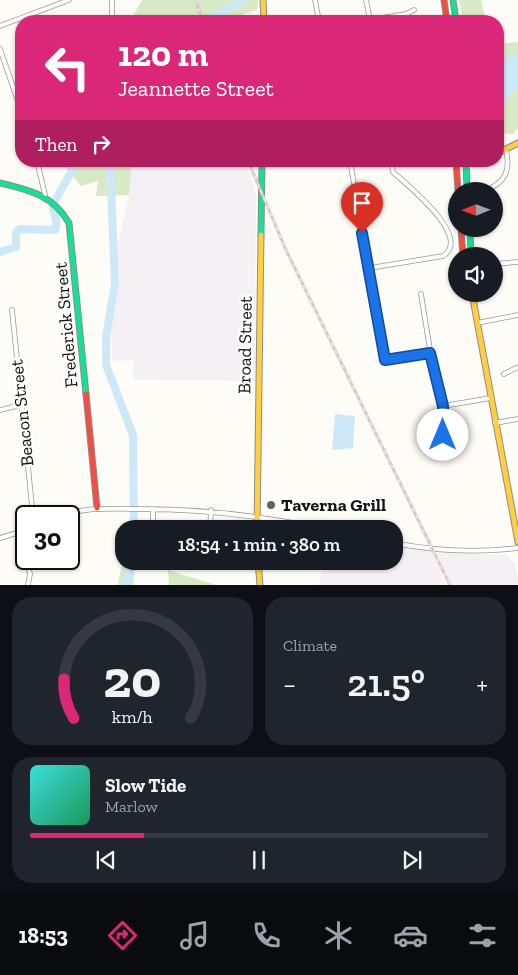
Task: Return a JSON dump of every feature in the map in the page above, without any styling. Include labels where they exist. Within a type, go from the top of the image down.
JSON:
[{"type":"main road","points":[[263,0],[264,15]]},
{"type":"main road","points":[[444,0],[446,15]]},
{"type":"main road","points":[[453,0],[455,15]]},
{"type":"main road","points":[[506,150],[518,143]]},
{"type":"main road","name":"Broad Street","points":[[257,520],[262,167]]},
{"type":"main road","points":[[456,167],[457,182]]},
{"type":"main road","points":[[466,167],[467,182]]},
{"type":"main road","name":"Frederick Street","points":[[0,183],[45,195],[52,199],[66,215],[71,234],[97,508]]},
{"type":"main road","points":[[475,302],[518,542]]},
{"type":"main road","points":[[259,570],[260,585]]},
{"type":"street","points":[[25,15],[50,4],[69,0]]},
{"type":"street","points":[[112,0],[112,15]]},
{"type":"street","points":[[315,0],[318,15]]},
{"type":"street","points":[[366,0],[369,15]]},
{"type":"street","points":[[400,15],[414,10]]},
{"type":"street","points":[[0,26],[15,19]]},
{"type":"street","points":[[0,49],[15,86]]},
{"type":"street","points":[[500,182],[510,165],[506,150]]},
{"type":"street","points":[[38,167],[45,195]]},
{"type":"street","points":[[351,167],[385,360],[430,353]]},
{"type":"street","points":[[370,268],[443,256],[448,253],[451,247],[445,225],[436,213],[393,172],[392,167]]},
{"type":"street","points":[[503,263],[518,262]]},
{"type":"street","points":[[421,294],[430,353],[443,406],[442,443]]},
{"type":"street","name":"Beacon Street","points":[[12,310],[32,505]]},
{"type":"street","points":[[477,323],[518,315]]},
{"type":"street","points":[[504,374],[518,367]]},
{"type":"street","points":[[443,406],[491,398]]},
{"type":"street","points":[[0,410],[21,405]]},
{"type":"street","points":[[495,423],[518,419]]},
{"type":"street","points":[[80,510],[153,508],[211,510],[278,520]]},
{"type":"street","points":[[153,508],[153,520]]},
{"type":"street","points":[[210,520],[211,510]]},
{"type":"street","points":[[0,538],[15,534]]},
{"type":"street","points":[[403,544],[439,550],[475,552],[518,548]]},
{"type":"street","points":[[28,585],[29,570]]},
{"type":"shaded area","points":[[131,167],[247,167],[256,194],[255,381],[134,380],[133,360],[112,361],[111,327],[119,289],[118,243],[129,195]]},
{"type":"shaded area","points":[[403,547],[432,552],[446,585],[318,585],[323,570],[403,570]]},
{"type":"shaded area","points":[[437,553],[507,555],[515,563],[518,585],[452,585]]},
{"type":"green space","points":[[142,0],[258,0],[257,10],[242,15],[133,15]]},
{"type":"green space","points":[[459,0],[481,0],[485,15],[462,15]]},
{"type":"green space","points":[[518,42],[518,128],[513,134],[504,133],[504,43]]},
{"type":"green space","points":[[65,167],[131,167],[129,195],[96,196],[98,181],[81,186]]},
{"type":"green space","points":[[121,570],[135,570],[133,585],[118,585]]},
{"type":"green space","points":[[168,570],[216,585],[169,585]]},
{"type":"water","points":[[514,52],[518,57],[518,89],[504,102],[504,64],[506,57]]},
{"type":"water","points":[[335,414],[355,416],[353,448],[332,450]]},
{"type":"waterway","points":[[216,15],[244,0]]},
{"type":"waterway","points":[[0,252],[16,247],[16,232],[20,229],[55,230],[56,220],[53,207],[75,167]]},
{"type":"waterway","points":[[110,167],[115,284],[106,337],[106,365],[133,435],[134,520]]},
{"type":"waterway","points":[[126,585],[130,570]]},
{"type":"railway","points":[[196,0],[200,15]]},
{"type":"railway","points":[[251,167],[286,250],[450,585]]},
{"type":"traffic: fast","points":[[453,0],[455,15]]},
{"type":"traffic: fast","points":[[261,235],[262,167]]},
{"type":"traffic: fast","points":[[466,167],[467,182]]},
{"type":"traffic: fast","points":[[0,183],[30,191],[48,200],[56,206],[69,223],[86,394]]},
{"type":"traffic: fast","points":[[470,238],[471,247]]},
{"type":"traffic: slow","points":[[263,0],[264,15]]},
{"type":"traffic: slow","points":[[504,150],[518,143]]},
{"type":"traffic: slow","points":[[257,520],[261,235]]},
{"type":"traffic: slow","points":[[474,302],[518,542]]},
{"type":"traffic: slow","points":[[259,570],[260,585]]},
{"type":"traffic: jam","points":[[444,0],[446,15]]},
{"type":"traffic: jam","points":[[456,167],[457,182]]},
{"type":"traffic: jam","points":[[462,238],[462,247]]},
{"type":"traffic: jam","points":[[86,394],[97,508]]},
{"type":"place","name":"Taverna Grill","points":[[271,505]]},
{"type":"route","points":[[362,233],[370,268],[385,360],[430,353],[440,403],[443,406],[443,435]]}]
